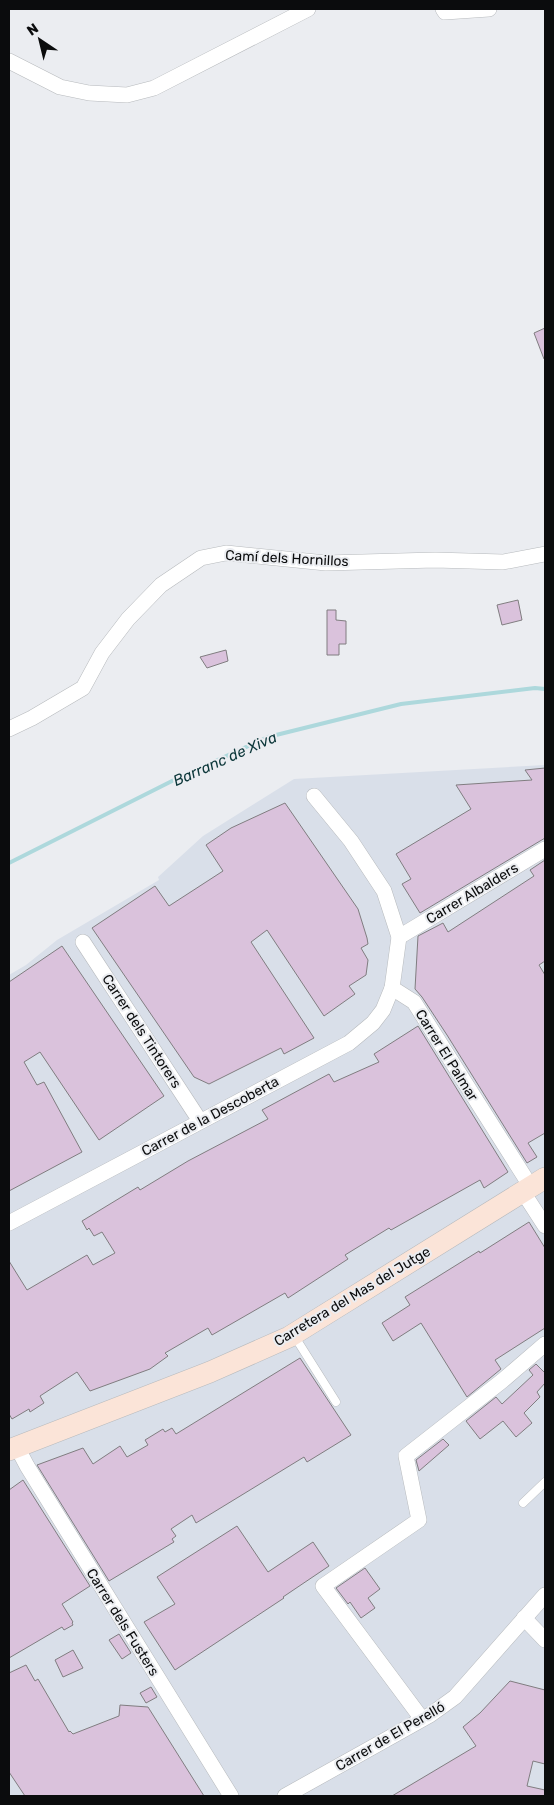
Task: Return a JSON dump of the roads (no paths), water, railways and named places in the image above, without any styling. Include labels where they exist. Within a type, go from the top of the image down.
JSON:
[{"type":"street","points":[[9,61],[60,88],[89,93],[127,95],[154,88],[308,9]]},
{"type":"street","points":[[443,9],[445,12],[489,9]]},
{"type":"street","name":"Camí dels Hornillos","points":[[9,729],[32,718],[83,688],[102,653],[128,619],[161,585],[201,558],[226,553],[326,563],[435,560],[503,562],[545,554]]},
{"type":"street","points":[[314,796],[351,841],[384,890],[399,937],[392,988]]},
{"type":"street","name":"Carrer Albalders","points":[[399,937],[545,849]]},
{"type":"street","name":"Carrer dels Tintorers","points":[[83,942],[200,1121]]},
{"type":"street","name":"Carrer de la Descoberta","points":[[9,1223],[349,1043],[373,1023],[383,1010],[392,988]]},
{"type":"street","name":"Carrer El Palmar","points":[[392,988],[414,1002],[533,1186],[545,1226]]},
{"type":"street","name":"Carretera del Mas del Jutge","points":[[13,1448],[210,1372],[294,1335],[533,1186]]},
{"type":"street","points":[[422,1719],[322,1586],[419,1520],[406,1456],[502,1381],[545,1344]]},
{"type":"street","name":"Carrer dels Fusters","points":[[13,1448],[27,1466],[231,1796]]},
{"type":"street","name":"Carrer de El Perelló","points":[[285,1796],[422,1719],[455,1697],[545,1595]]},
{"type":"street","points":[[524,1618],[545,1640]]},
{"type":"lane","points":[[294,1335],[336,1402]]},
{"type":"lane","points":[[523,1504],[545,1482]]},
{"type":"waterway","name":"Barranc de Xiva","points":[[9,863],[176,779],[268,737],[401,704],[535,688],[545,689]]}]
